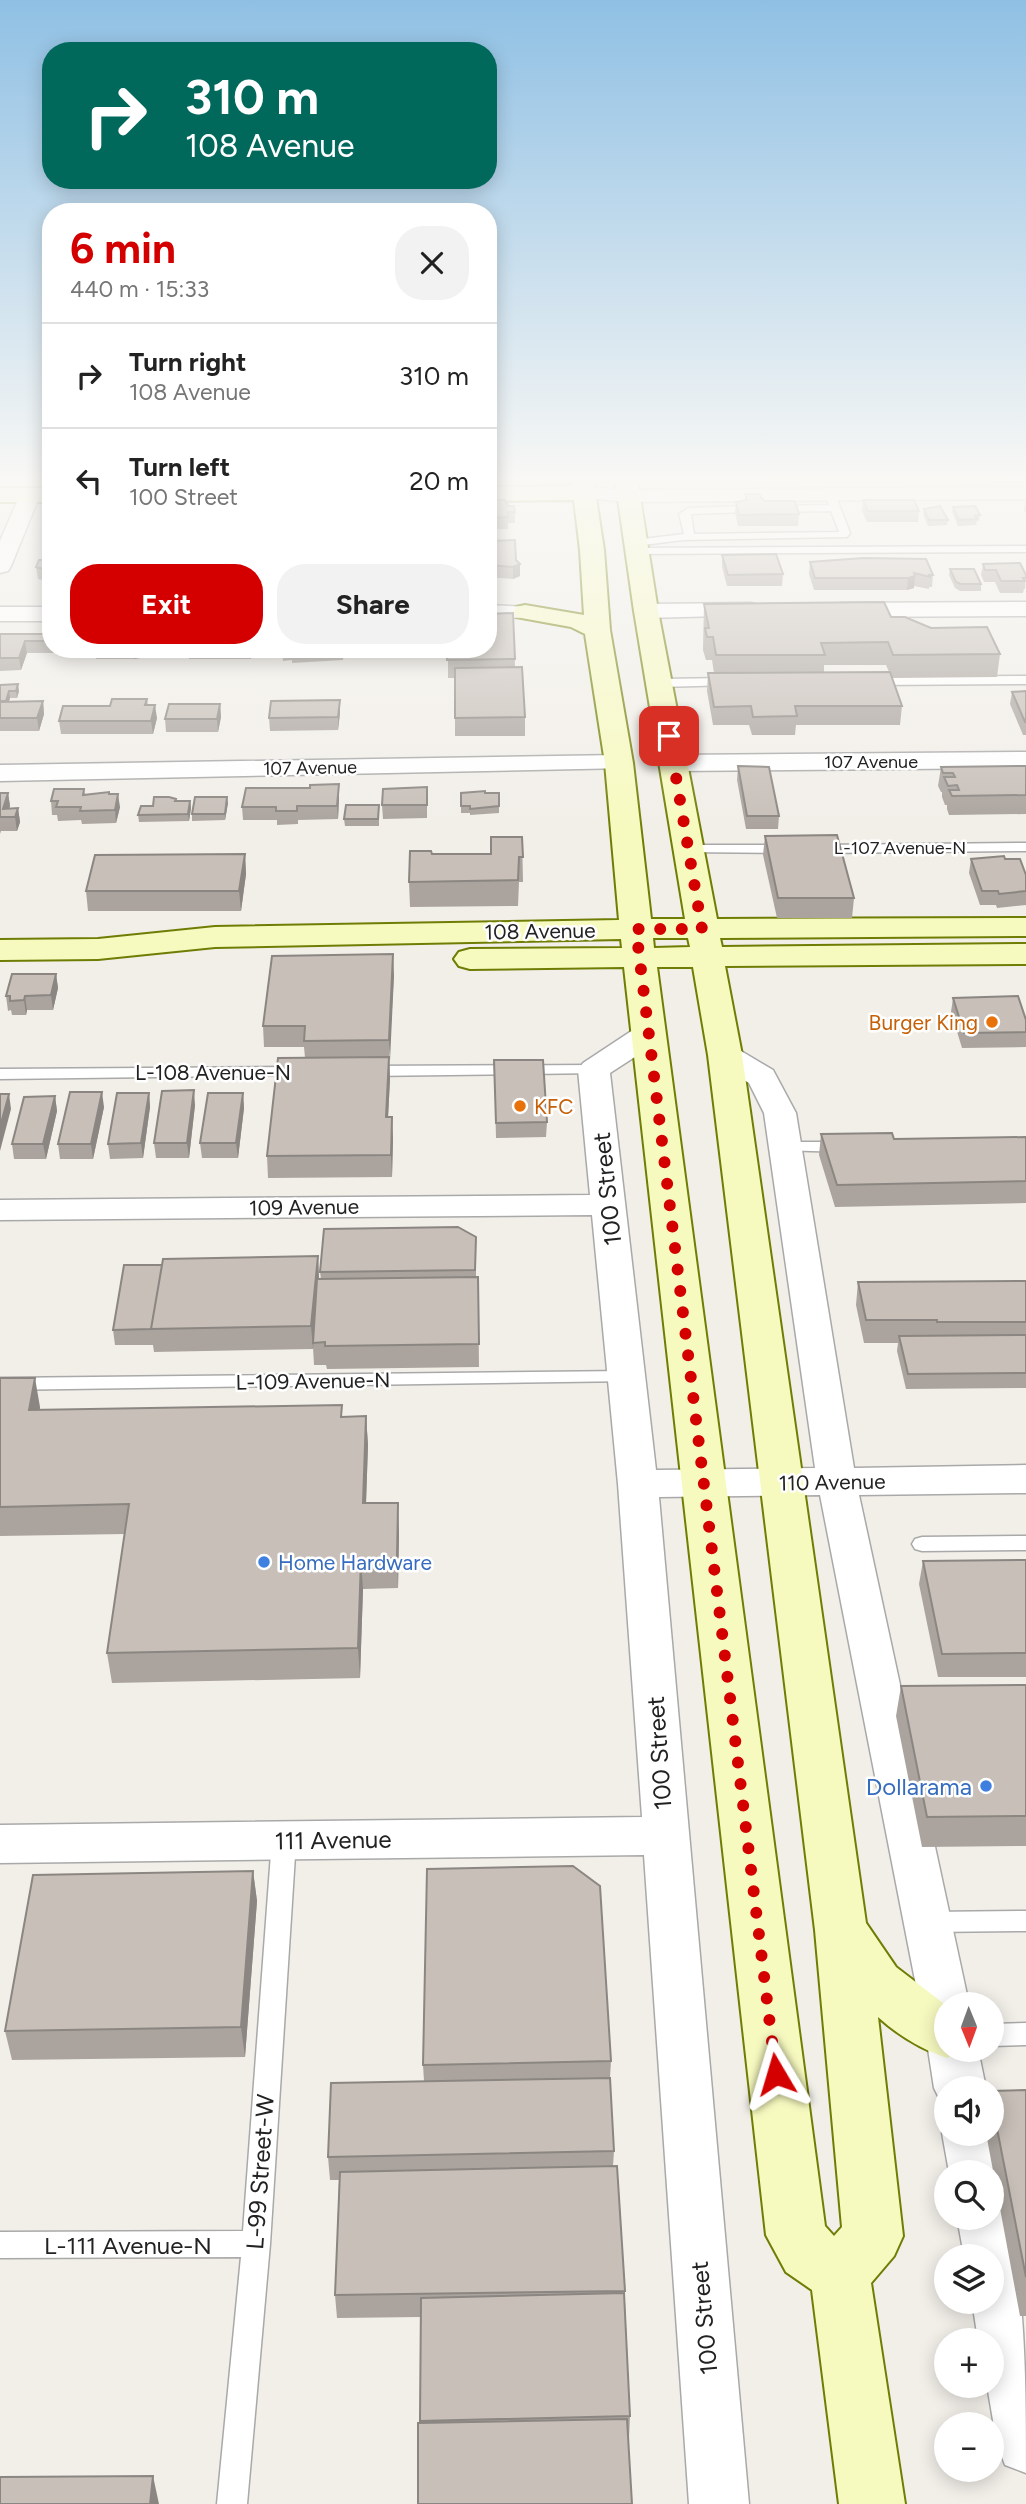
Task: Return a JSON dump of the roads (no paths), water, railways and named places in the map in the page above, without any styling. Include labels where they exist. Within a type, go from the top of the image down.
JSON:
[{"type":"main road","points":[[525,612],[568,603],[582,596],[619,597]]},
{"type":"main road","points":[[619,597],[597,630],[619,763],[703,1483],[796,2235],[807,2252],[840,2274],[872,2504]]},
{"type":"main road","points":[[619,597],[660,682],[725,1055],[841,1930],[873,2236],[840,2274]]},
{"type":"main road","points":[[525,612],[578,621],[597,630]]},
{"type":"main road","name":"108 Avenue","points":[[0,950],[98,949],[216,961],[705,942],[1026,926]]},
{"type":"main road","name":"108 Avenue","points":[[705,942],[1026,954]]},
{"type":"main road","points":[[841,1930],[877,1984],[915,2016],[934,2027]]},
{"type":"street","points":[[619,597],[769,610]]},
{"type":"street","points":[[823,610],[1026,608]]},
{"type":"street","points":[[497,612],[525,612]]},
{"type":"street","points":[[0,614],[42,614]]},
{"type":"street","name":"107 Avenue","points":[[674,763],[1026,760]]},
{"type":"street","name":"107 Avenue","points":[[0,773],[619,763]]},
{"type":"street","points":[[594,1070],[650,1033]]},
{"type":"street","points":[[725,1055],[762,1077],[780,1113],[837,1482],[898,1710],[929,1922],[942,1992]]},
{"type":"street","name":"100 Street","points":[[594,1070],[638,1484],[719,2504]]},
{"type":"street","name":"109 Avenue","points":[[0,1210],[609,1205]]},
{"type":"street","name":"110 Avenue","points":[[638,1484],[1026,1479]]},
{"type":"street","name":"111 Avenue","points":[[0,1844],[665,1836]]},
{"type":"street","points":[[1002,2314],[1026,2444]]},
{"type":"lane","points":[[858,681],[1026,680]]},
{"type":"lane","points":[[660,682],[746,682]]},
{"type":"lane","name":"L-107 Avenue-N","points":[[689,849],[1026,847]]},
{"type":"lane","points":[[349,1072],[594,1070]]},
{"type":"lane","name":"L-108 Avenue-N","points":[[0,1074],[321,1072]]},
{"type":"lane","points":[[785,1147],[865,1147]]},
{"type":"lane","name":"L-109 Avenue-N","points":[[0,1384],[627,1377]]},
{"type":"lane","points":[[922,1544],[1026,1543]]},
{"type":"lane","name":"L-99 Street-W","points":[[232,2504],[256,2244],[284,1840]]},
{"type":"lane","points":[[929,1922],[1026,1921]]},
{"type":"lane","points":[[1004,2035],[1026,2034]]},
{"type":"lane","name":"L-111 Avenue-N","points":[[0,2245],[256,2244]]},
{"type":"place","name":"Burger King","points":[[992,1022]]},
{"type":"place","name":"KFC","points":[[520,1106]]},
{"type":"place","name":"Home Hardware","points":[[264,1562]]},
{"type":"place","name":"Dollarama","points":[[986,1786]]}]
